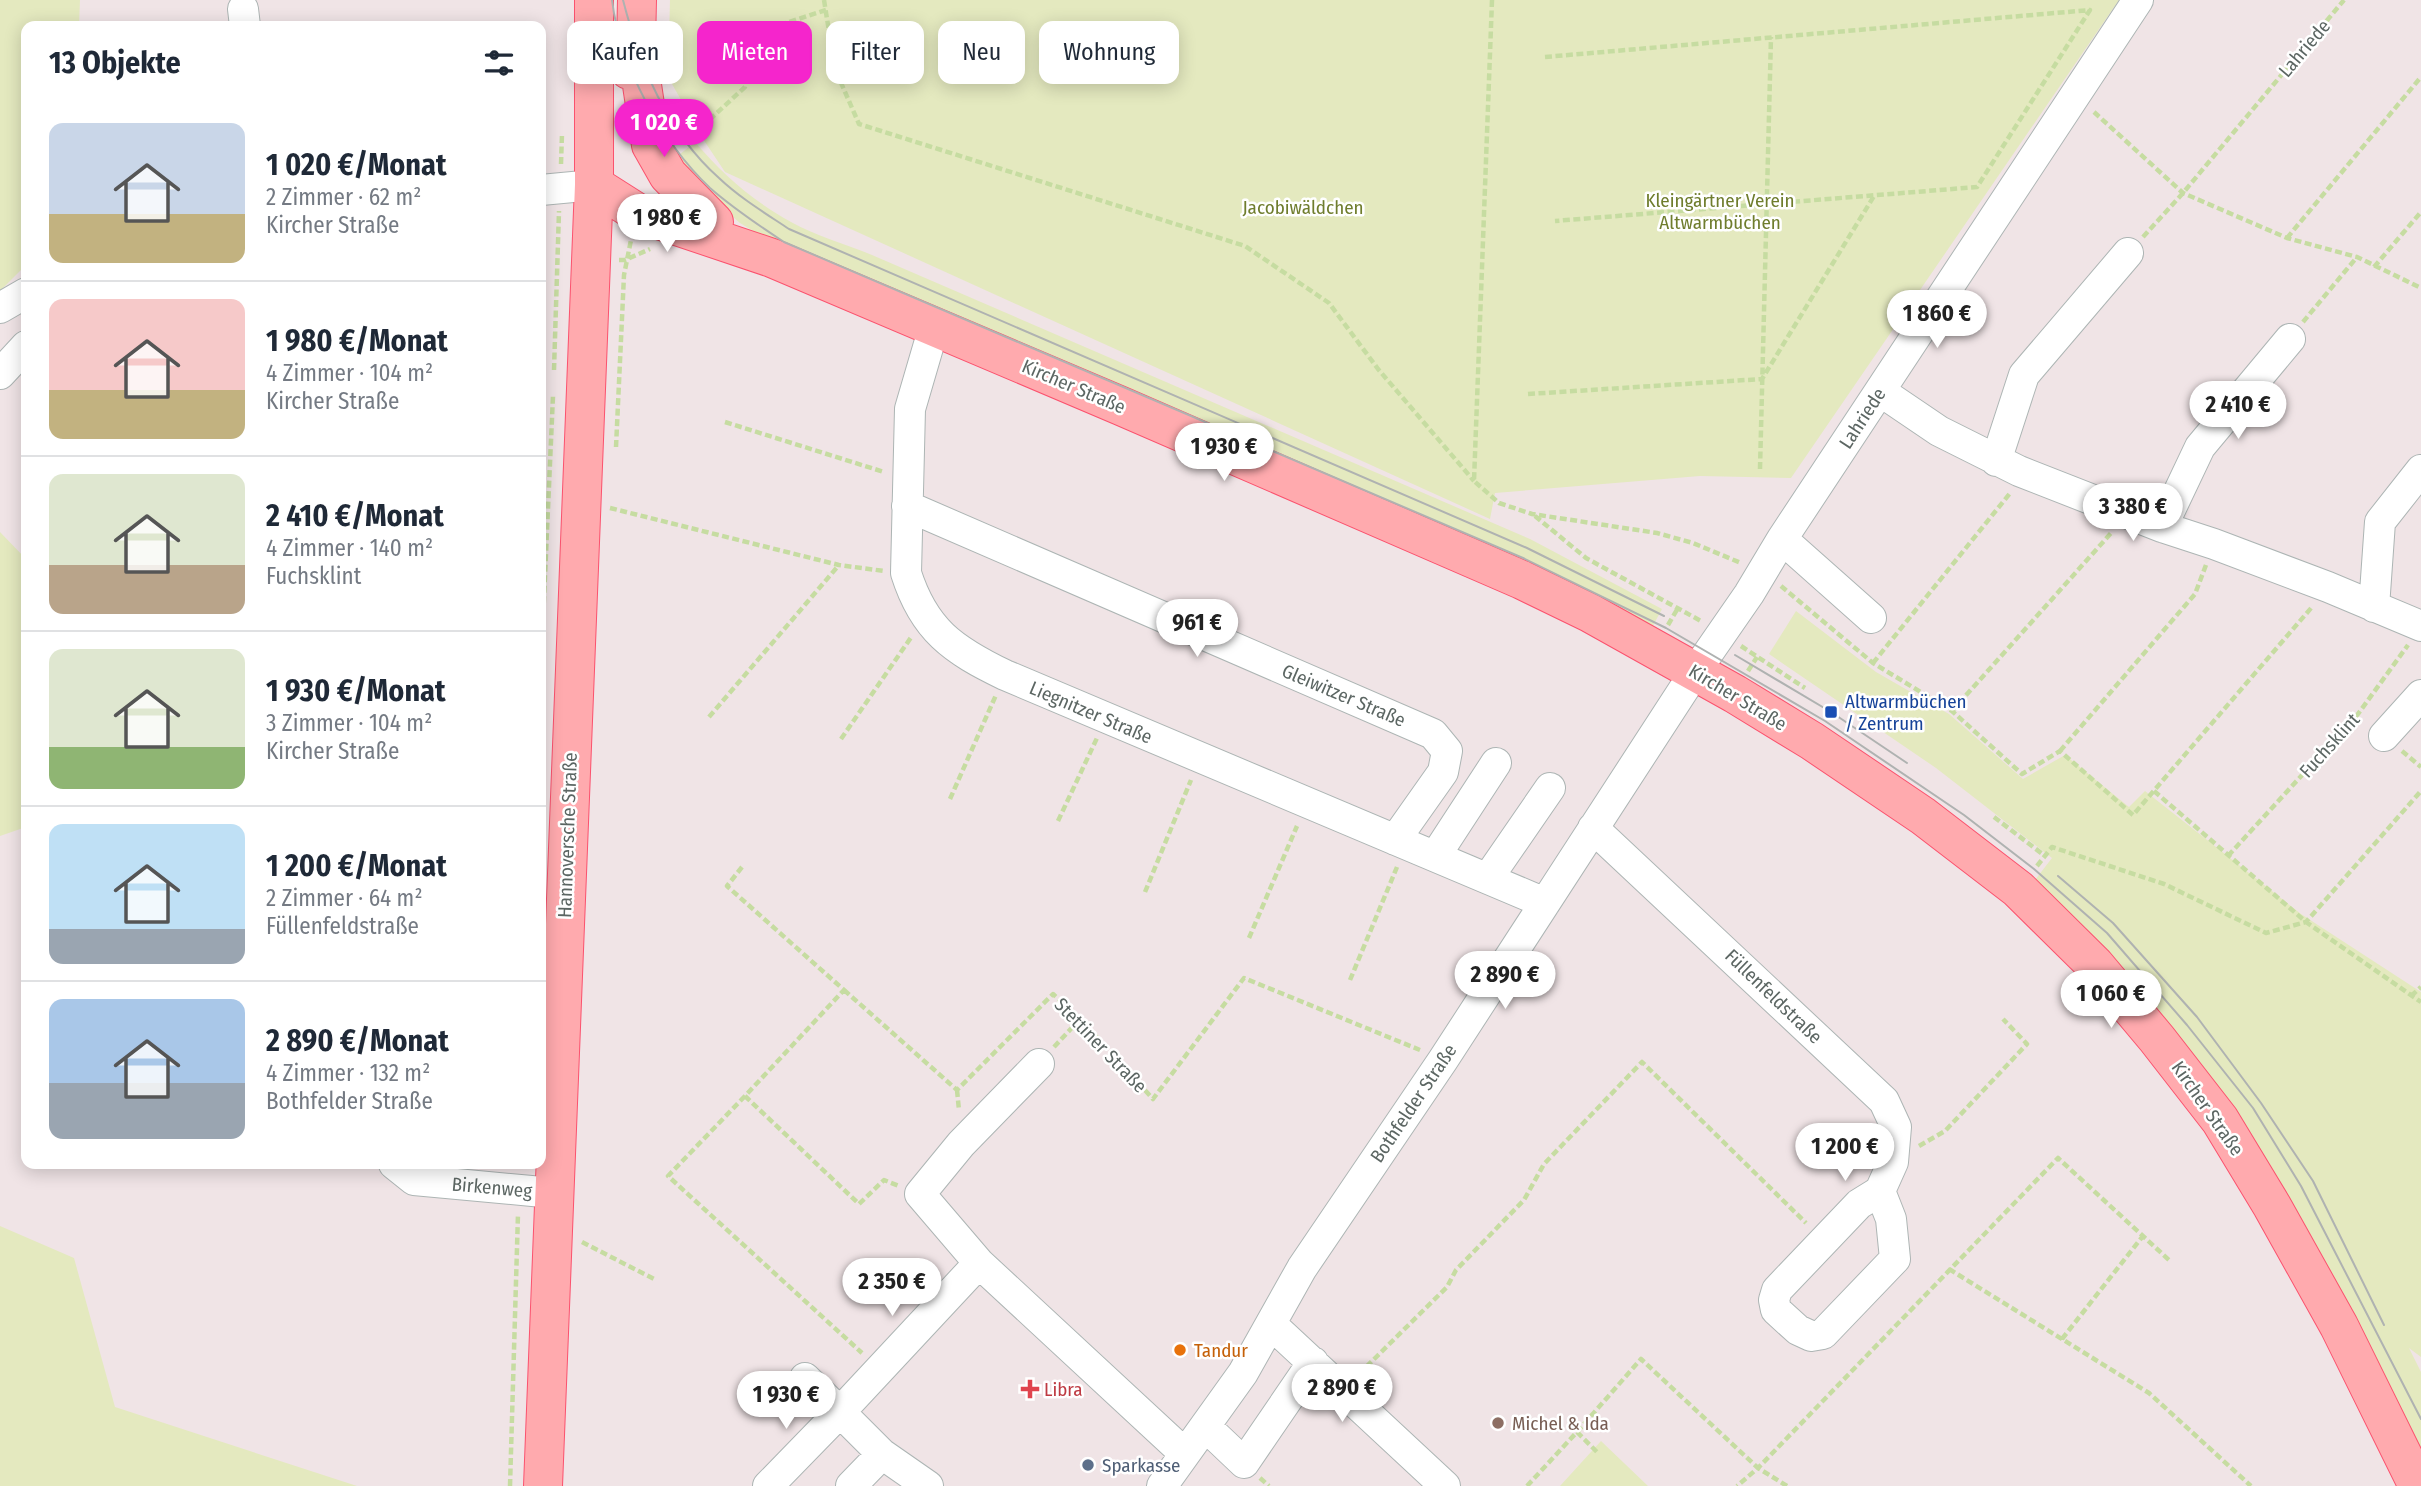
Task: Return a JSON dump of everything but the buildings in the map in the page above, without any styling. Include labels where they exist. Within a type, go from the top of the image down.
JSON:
[{"type":"main road","name":"Hannoversche Straße","points":[[546,845],[565,187],[594,0]]},
{"type":"main road","name":"Hannoversche Straße","points":[[637,0],[637,21]]},
{"type":"main road","name":"Hannoversche Straße","points":[[565,187],[617,133],[628,84]]},
{"type":"main road","name":"Kircher Straße","points":[[642,84],[651,145],[668,175],[714,222]]},
{"type":"main road","name":"Kircher Straße","points":[[565,187],[620,182],[647,185],[772,258]]},
{"type":"main road","name":"Kircher Straße","points":[[565,187],[772,258],[1522,580],[1590,613],[1695,671],[1812,741],[1923,816],[2018,889],[2095,965],[2157,1039],[2226,1131],[2272,1206],[2339,1326],[2417,1486]]},
{"type":"main road","name":"Hannoversche Straße","points":[[537,1169],[543,1486]]},
{"type":"street","name":"Lahriede","points":[[1695,671],[2137,0]]},
{"type":"street","points":[[2008,466],[2024,375],[2128,253]]},
{"type":"street","points":[[0,307],[21,296]]},
{"type":"street","name":"Liegnitzer Straße","points":[[934,327],[910,410],[906,573],[913,597],[925,618],[946,642],[970,659],[1004,676],[1545,903]]},
{"type":"street","points":[[2162,527],[2200,447],[2290,339]]},
{"type":"street","points":[[0,374],[21,353]]},
{"type":"street","points":[[1880,391],[1939,431],[2008,466],[2162,527],[2328,587],[2374,607],[2417,632]]},
{"type":"street","points":[[2374,607],[2380,522],[2421,470]]},
{"type":"street","name":"Gleiwitzer Straße","points":[[908,493],[1433,734],[1447,751],[1443,772],[1401,842]]},
{"type":"street","points":[[1782,539],[1871,618]]},
{"type":"street","name":"Bothfelder Straße","points":[[1161,1486],[1244,1373],[1302,1268],[1443,1060],[1695,671]]},
{"type":"street","points":[[2384,736],[2421,695]]},
{"type":"street","points":[[1436,855],[1496,763]]},
{"type":"street","points":[[1488,878],[1550,788]]},
{"type":"street","name":"Füllenfeldstraße","points":[[1593,828],[1884,1101],[1896,1128],[1894,1162],[1880,1191],[1859,1204],[1777,1290],[1774,1300],[1776,1310],[1798,1330],[1811,1336],[1823,1334],[1895,1259],[1891,1219],[1880,1191]]},
{"type":"street","points":[[1039,1063],[961,1144],[920,1194],[979,1263],[1184,1452]]},
{"type":"street","name":"Birkenweg","points":[[400,1169],[414,1180],[536,1191]]},
{"type":"street","points":[[768,1486],[979,1263]]},
{"type":"street","points":[[1272,1325],[1445,1486]]},
{"type":"street","points":[[1205,1426],[1244,1463],[1313,1362]]},
{"type":"street","points":[[805,1378],[882,1454],[928,1486]]},
{"type":"street","points":[[851,1486],[882,1454]]},
{"type":"path","points":[[824,0],[835,69],[859,124],[1245,246],[1329,303],[1378,369],[1475,481],[1499,503],[1532,514],[1657,533],[1693,542],[1726,558],[1763,571],[1873,663],[1952,711],[2022,774],[2060,751],[2195,594],[2214,544]]},
{"type":"path","points":[[1475,481],[1492,0]]},
{"type":"path","name":"Lahriede","points":[[2128,253],[2183,193],[2344,0]]},
{"type":"path","points":[[694,134],[745,87],[761,31],[826,10]]},
{"type":"path","points":[[1545,57],[2091,10],[1977,187],[1555,221]]},
{"type":"path","points":[[1760,469],[1771,37]]},
{"type":"path","points":[[2287,238],[2421,77]]},
{"type":"path","points":[[2075,94],[2183,193],[2287,238],[2357,257],[2421,288]]},
{"type":"path","points":[[554,382],[565,187]]},
{"type":"path","points":[[1762,379],[1874,196]]},
{"type":"path","points":[[2374,267],[2421,212]]},
{"type":"path","points":[[2290,339],[2357,257]]},
{"type":"path","points":[[1528,394],[1762,379]]},
{"type":"path","points":[[546,553],[553,395]]},
{"type":"path","points":[[725,422],[908,493]]},
{"type":"path","points":[[1873,663],[2010,494],[2008,466]]},
{"type":"path","points":[[610,508],[839,565],[906,573]]},
{"type":"path","points":[[1952,711],[2110,536],[2122,511]]},
{"type":"path","points":[[1532,514],[1586,558],[1722,632],[1805,688]]},
{"type":"path","points":[[709,716],[839,565]]},
{"type":"path","points":[[2060,751],[2133,815],[2328,587]]},
{"type":"path","points":[[841,738],[925,618]]},
{"type":"path","name":"Fuchsklint","points":[[2228,856],[2358,714],[2417,632]]},
{"type":"path","points":[[950,799],[1004,676]]},
{"type":"path","points":[[1058,821],[1106,718]]},
{"type":"path","points":[[1144,892],[1200,757]]},
{"type":"path","points":[[2154,791],[2305,922],[2421,1002]]},
{"type":"path","points":[[2305,922],[2421,791]]},
{"type":"path","points":[[1249,938],[1307,802]]},
{"type":"path","points":[[1994,817],[2045,856]]},
{"type":"path","points":[[1350,980],[1401,842]]},
{"type":"path","name":"Stettiner Straße","points":[[742,867],[727,886],[957,1090],[1053,994],[1080,1019],[1153,1099],[1244,978],[1443,1060]]},
{"type":"path","points":[[2411,996],[2421,986]]},
{"type":"path","points":[[844,990],[668,1176],[879,1368]]},
{"type":"path","points":[[1894,1162],[1945,1131],[2027,1044],[2003,1019]]},
{"type":"path","points":[[1343,1390],[1447,1287],[1456,1270],[1524,1200],[1544,1164],[1642,1062],[1824,1241]]},
{"type":"path","points":[[745,1096],[859,1204],[884,1180],[920,1194]]},
{"type":"path","points":[[1737,1486],[1758,1468],[2058,1158],[2169,1260]]},
{"type":"path","points":[[510,1486],[536,1191]]},
{"type":"path","points":[[2062,1339],[2143,1237]]},
{"type":"path","points":[[578,1240],[656,1280]]},
{"type":"path","points":[[1948,1269],[2149,1393],[2251,1486]]},
{"type":"path","points":[[1527,1486],[1641,1359],[1758,1468],[1787,1486]]},
{"type":"path","points":[[1577,1432],[1597,1452]]},
{"type":"green space","points":[[0,0],[80,0],[79,21],[21,21],[21,270],[0,291]]},
{"type":"green space","points":[[670,0],[2119,0],[1791,478],[1700,476],[1495,493],[1490,519],[725,172],[672,84],[683,84],[683,21],[669,21]]},
{"type":"green space","points":[[695,142],[739,186],[777,214],[801,227],[872,255],[1530,539],[1662,609],[1649,633],[780,247],[740,223],[704,192],[674,159]]},
{"type":"green space","points":[[0,532],[21,554],[21,829],[0,836]]},
{"type":"green space","points":[[1796,611],[1876,672],[1949,714],[2023,779],[2065,755],[2129,807],[2145,791],[2301,914],[2421,992],[2421,1357],[2409,1348],[2421,1372],[2421,1466],[2375,1370],[2035,880],[2052,858],[1936,768],[1769,654]]},
{"type":"green space","points":[[0,1226],[74,1258],[115,1407],[357,1486],[0,1486]]},
{"type":"green space","points":[[1601,1441],[1648,1486],[1560,1486]]},
{"type":"tram line","points":[[612,0],[624,51],[634,77],[646,102],[676,149],[710,188],[784,242],[1523,558],[1666,628],[1825,721],[1964,815],[2034,869],[2107,933],[2187,1025],[2253,1108],[2301,1186],[2421,1419]]},
{"type":"tram line","points":[[623,0],[647,73],[670,119],[684,140],[727,185],[789,229],[1527,548],[1664,616]]},
{"type":"tram line","points":[[1735,655],[1831,712],[1907,763]]},
{"type":"tram line","points":[[2058,876],[2113,923],[2197,1017],[2261,1103],[2313,1181],[2384,1325]]},
{"type":"place","name":"Altwarmbüchen / Zentrum","points":[[1831,712]]},
{"type":"place","name":"Tandur","points":[[1180,1350]]},
{"type":"place","name":"Libra","points":[[1030,1389]]},
{"type":"place","name":"Michel & Ida","points":[[1498,1423]]},
{"type":"place","name":"Sparkasse","points":[[1088,1465]]},
{"type":"park label","name":"Jacobiwäldchen","points":[[1303,207]]},
{"type":"park label","name":"Kleingärtner Verein Altwarmbüchen","points":[[1720,211]]}]
